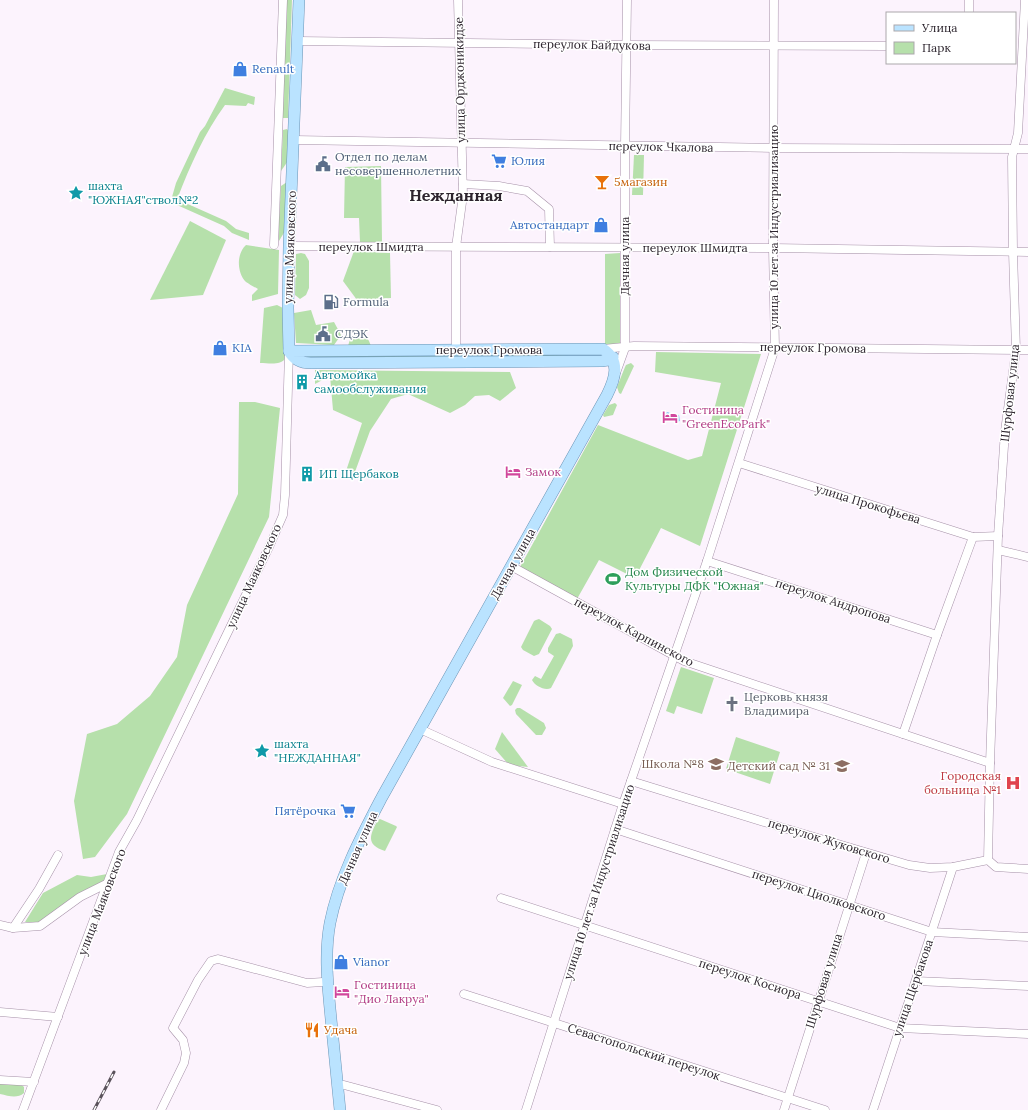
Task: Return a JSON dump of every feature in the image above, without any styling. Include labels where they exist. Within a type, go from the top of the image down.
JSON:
[{"type":"main road","name":"улица Маяковского","points":[[289,351],[289,246],[299,0]]},
{"type":"main road","name":"переулок Громова","points":[[289,351],[604,349]]},
{"type":"main road","points":[[604,349],[607,359],[606,365],[612,378]]},
{"type":"main road","name":"переулок Громова","points":[[289,351],[297,360],[303,363],[607,359]]},
{"type":"main road","name":"Дачная улица","points":[[335,1110],[335,1086],[325,981],[330,924],[334,905],[354,846],[509,565],[604,402],[612,378]]},
{"type":"main road","name":"Дачная улица","points":[[335,1086],[340,1110]]},
{"type":"street","name":"улица Маяковского","points":[[274,245],[283,0]]},
{"type":"street","name":"улица Орджоникидзе","points":[[456,350],[456,247],[464,195],[458,0]]},
{"type":"street","name":"Дачная улица","points":[[612,378],[626,348],[625,146],[627,0]]},
{"type":"street","name":"улица 10 лет за Индустриализацию","points":[[526,1110],[623,804],[707,561],[775,348],[773,248],[774,0]]},
{"type":"street","points":[[969,0],[969,12]]},
{"type":"street","name":"Шурфовая улица","points":[[990,763],[998,536],[1004,431],[1016,350],[1012,157],[1018,133],[1025,0]]},
{"type":"street","name":"переулок Байдукова","points":[[298,41],[627,45],[886,46]]},
{"type":"street","name":"переулок Чкалова","points":[[294,140],[774,148],[1028,149]]},
{"type":"street","points":[[463,184],[499,186],[527,191],[549,209],[550,247]]},
{"type":"street","name":"переулок Шмидта","points":[[289,246],[773,248],[1028,252]]},
{"type":"street","name":"переулок Громова","points":[[604,349],[634,346],[1028,350]]},
{"type":"street","points":[[607,359],[626,348]]},
{"type":"street","name":"улица Маяковского","points":[[23,1110],[119,852],[137,820],[283,515],[289,351]]},
{"type":"street","name":"улица Прокофьева","points":[[738,463],[973,537],[998,536]]},
{"type":"street","points":[[903,734],[936,635],[973,537]]},
{"type":"street","points":[[998,550],[1028,557]]},
{"type":"street","name":"переулок Андропова","points":[[707,561],[936,635]]},
{"type":"street","name":"переулок Карпинского","points":[[509,565],[684,661],[990,763]]},
{"type":"street","points":[[418,728],[492,762],[623,804]]},
{"type":"street","points":[[990,763],[988,860],[996,867],[1028,869]]},
{"type":"street","name":"переулок Жуковского","points":[[631,781],[909,865],[930,868],[954,867],[988,860]]},
{"type":"street","name":"переулок Циолковского","points":[[615,829],[932,932],[1028,937]]},
{"type":"street","name":"Шурфовая улица","points":[[784,1110],[866,853]]},
{"type":"street","points":[[13,928],[39,889],[58,855]]},
{"type":"street","name":"улица Щербакова","points":[[873,1110],[954,867]]},
{"type":"street","points":[[0,925],[13,928],[40,926],[80,897],[108,883]]},
{"type":"street","name":"переулок Косиора","points":[[501,898],[900,1028],[1028,1034]]},
{"type":"street","points":[[161,1110],[184,1063],[186,1053],[183,1040],[173,1028],[198,980],[211,961],[218,959],[307,983],[325,981]]},
{"type":"street","points":[[916,981],[1028,986]]},
{"type":"street","name":"Севастопольский переулок","points":[[464,994],[824,1110]]},
{"type":"street","points":[[0,1012],[58,1017]]},
{"type":"street","points":[[0,1080],[34,1082]]},
{"type":"street","points":[[335,1086],[344,1085],[437,1110]]},
{"type":"green space","points":[[287,0],[292,0],[288,118],[282,118]]},
{"type":"green space","points":[[225,88],[255,97],[254,105],[248,103],[246,106],[225,105],[211,126],[198,150],[178,197],[181,201],[226,221],[236,229],[249,233],[249,240],[232,233],[224,226],[177,205],[172,197],[176,183],[200,132],[205,126]]},
{"type":"green space","points":[[287,129],[289,132],[288,161],[281,171],[283,130]]},
{"type":"green space","points":[[634,155],[644,155],[643,195],[632,195]]},
{"type":"green space","points":[[381,166],[382,242],[360,242],[359,218],[344,218],[345,167]]},
{"type":"green space","points":[[287,182],[285,231],[279,241],[281,186]]},
{"type":"green space","points":[[190,221],[226,240],[203,295],[150,300]]},
{"type":"green space","points":[[246,245],[279,250],[278,294],[252,301],[252,295],[258,289],[246,282],[239,269],[239,258]]},
{"type":"green space","points":[[354,251],[390,253],[391,298],[357,300],[343,281]]},
{"type":"green space","points":[[620,253],[620,344],[605,344],[605,254]]},
{"type":"green space","points":[[296,254],[305,254],[309,261],[309,288],[306,295],[300,299],[295,295]]},
{"type":"green space","points":[[277,305],[283,308],[283,342],[286,358],[284,361],[278,363],[260,363],[264,308]]},
{"type":"green space","points":[[311,310],[316,325],[334,322],[341,335],[334,345],[296,343],[294,313]]},
{"type":"green space","points":[[364,334],[371,346],[348,346],[351,336]]},
{"type":"green space","points":[[600,352],[600,357],[307,359],[307,354]]},
{"type":"green space","points":[[656,352],[761,354],[700,546],[661,528],[635,578],[599,560],[577,599],[520,567],[598,425],[688,460],[702,456],[721,383],[655,372]]},
{"type":"green space","points":[[631,363],[634,366],[621,394],[619,393],[617,387],[626,365]]},
{"type":"green space","points":[[315,370],[510,372],[516,388],[500,401],[489,395],[475,396],[465,405],[450,413],[408,394],[391,399],[370,431],[352,480],[346,471],[362,423],[333,410],[330,376],[315,384]]},
{"type":"green space","points":[[239,402],[255,402],[280,408],[269,517],[127,814],[95,857],[83,859],[74,801],[87,734],[117,724],[150,696],[177,657],[187,605],[238,494]]},
{"type":"green space","points":[[615,403],[617,405],[613,415],[604,417],[603,415],[609,405]]},
{"type":"green space","points":[[539,619],[552,629],[539,654],[534,656],[523,650],[521,647],[534,621]]},
{"type":"green space","points":[[560,633],[572,639],[573,646],[551,688],[540,687],[532,680],[535,676],[541,679],[554,656],[548,652],[548,648],[556,634]]},
{"type":"green space","points":[[681,667],[714,678],[702,714],[677,706],[674,714],[666,711]]},
{"type":"green space","points":[[513,681],[522,685],[512,705],[510,706],[503,698]]},
{"type":"green space","points":[[520,708],[544,723],[546,728],[542,735],[536,735],[516,714],[515,710]]},
{"type":"green space","points":[[502,732],[528,767],[509,765],[495,749]]},
{"type":"green space","points":[[736,737],[780,752],[770,784],[726,769]]},
{"type":"green space","points":[[380,819],[397,827],[385,851],[374,846],[371,838],[371,834],[378,820]]},
{"type":"green space","points":[[107,874],[103,882],[77,895],[37,923],[25,922],[43,893],[77,875],[91,877]]},
{"type":"green space","points":[[0,1082],[21,1084],[24,1087],[24,1093],[19,1096],[0,1094]]},
{"type":"water","points":[[667,412],[679,415],[680,421],[676,422],[673,419],[668,419],[664,416]]},
{"type":"railway","points":[[94,1110],[114,1072]]},
{"type":"place","name":"Renault","points":[[240,69]]},
{"type":"place","name":"Юлия","points":[[499,161]]},
{"type":"place","name":"Отдел по делам несовершеннолетних","points":[[323,164]]},
{"type":"place","name":"5магазин","points":[[602,182]]},
{"type":"place","name":"шахта \"ЮЖНАЯ\"ствол№2","points":[[76,193]]},
{"type":"place","name":"Автостандарт","points":[[601,225]]},
{"type":"place","name":"Formula","points":[[331,302]]},
{"type":"place","name":"СДЭК","points":[[323,334]]},
{"type":"place","name":"KIA","points":[[220,348]]},
{"type":"place","name":"Автомойка самообслуживания","points":[[302,382]]},
{"type":"place","name":"Гостиница \"GreenEcoPark\"","points":[[670,417]]},
{"type":"place","name":"Замок","points":[[513,472]]},
{"type":"place","name":"ИП Щербаков","points":[[307,474]]},
{"type":"place","name":"Дом Физической Культуры ДФК \"Южная\"","points":[[613,579]]},
{"type":"place","name":"Церковь князя Владимира","points":[[732,704]]},
{"type":"place","name":"шахта \"НЕЖДАННАЯ\"","points":[[262,751]]},
{"type":"place","name":"Школа №8","points":[[716,764]]},
{"type":"place","name":"Детский сад № 31","points":[[842,766]]},
{"type":"place","name":"Городская больница №1","points":[[1013,783]]},
{"type":"place","name":"Пятёрочка","points":[[348,811]]},
{"type":"place","name":"Vianor","points":[[341,962]]},
{"type":"place","name":"Гостиница \"Дио Лакруа\"","points":[[342,992]]},
{"type":"place","name":"Удача","points":[[312,1030]]},
{"type":"district","name":"Нежданная","points":[[456,195]]}]
